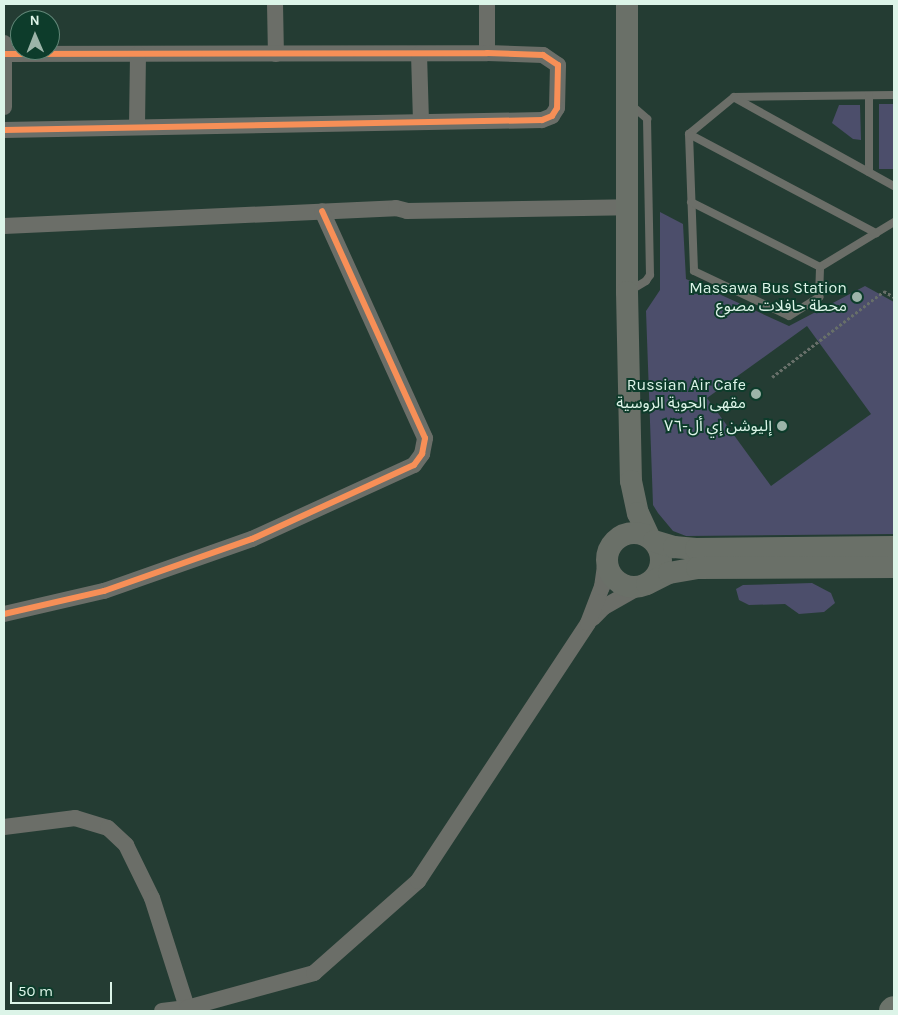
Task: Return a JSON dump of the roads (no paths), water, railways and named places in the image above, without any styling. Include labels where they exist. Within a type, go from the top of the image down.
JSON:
[{"type":"street","points":[[275,4],[276,54]]},
{"type":"street","points":[[487,4],[487,53]]},
{"type":"street","points":[[627,4],[627,292],[631,481],[638,513],[652,539],[660,552],[661,564],[656,576],[644,585],[624,586],[614,580],[608,570],[607,554],[616,539],[626,533],[638,533],[652,539],[674,547],[696,549],[894,547]]},
{"type":"street","points":[[4,43],[4,106]]},
{"type":"street","points":[[4,54],[487,53],[542,55],[552,59],[558,65],[557,108],[552,116],[542,120],[137,126],[4,130]]},
{"type":"street","points":[[137,126],[138,54]]},
{"type":"street","points":[[419,54],[421,122]]},
{"type":"street","points":[[4,226],[396,208],[407,211],[627,207]]},
{"type":"street","points":[[4,614],[104,591],[243,542],[414,465],[422,454],[425,438],[322,211]]},
{"type":"street","points":[[162,1011],[187,1008],[314,974],[418,881],[588,623],[602,588],[607,554],[622,516],[631,481]]},
{"type":"street","points":[[588,623],[604,607],[644,585],[669,573],[696,568],[894,567]]},
{"type":"street","points":[[4,827],[75,818],[108,828],[126,845],[152,898],[187,1008]]},
{"type":"lane","points":[[868,96],[869,172]]},
{"type":"lane","points":[[689,134],[734,97],[894,96]]},
{"type":"lane","points":[[734,97],[894,186]]},
{"type":"lane","points":[[626,100],[647,119],[650,275],[646,280],[627,292]]},
{"type":"lane","points":[[689,134],[694,271],[789,316],[819,297],[820,267]]},
{"type":"lane","points":[[689,134],[876,233]]},
{"type":"lane","points":[[691,202],[820,267]]},
{"type":"lane","points":[[820,267],[894,222]]},
{"type":"place","name":"Massawa Bus Station محطة حافلات مصوع","points":[[857,297]]},
{"type":"place","name":"Russian Air Cafe مقهى الجوية الروسية","points":[[756,394]]},
{"type":"place","name":"إليوشن إي أل-٧٦","points":[[782,426]]}]
